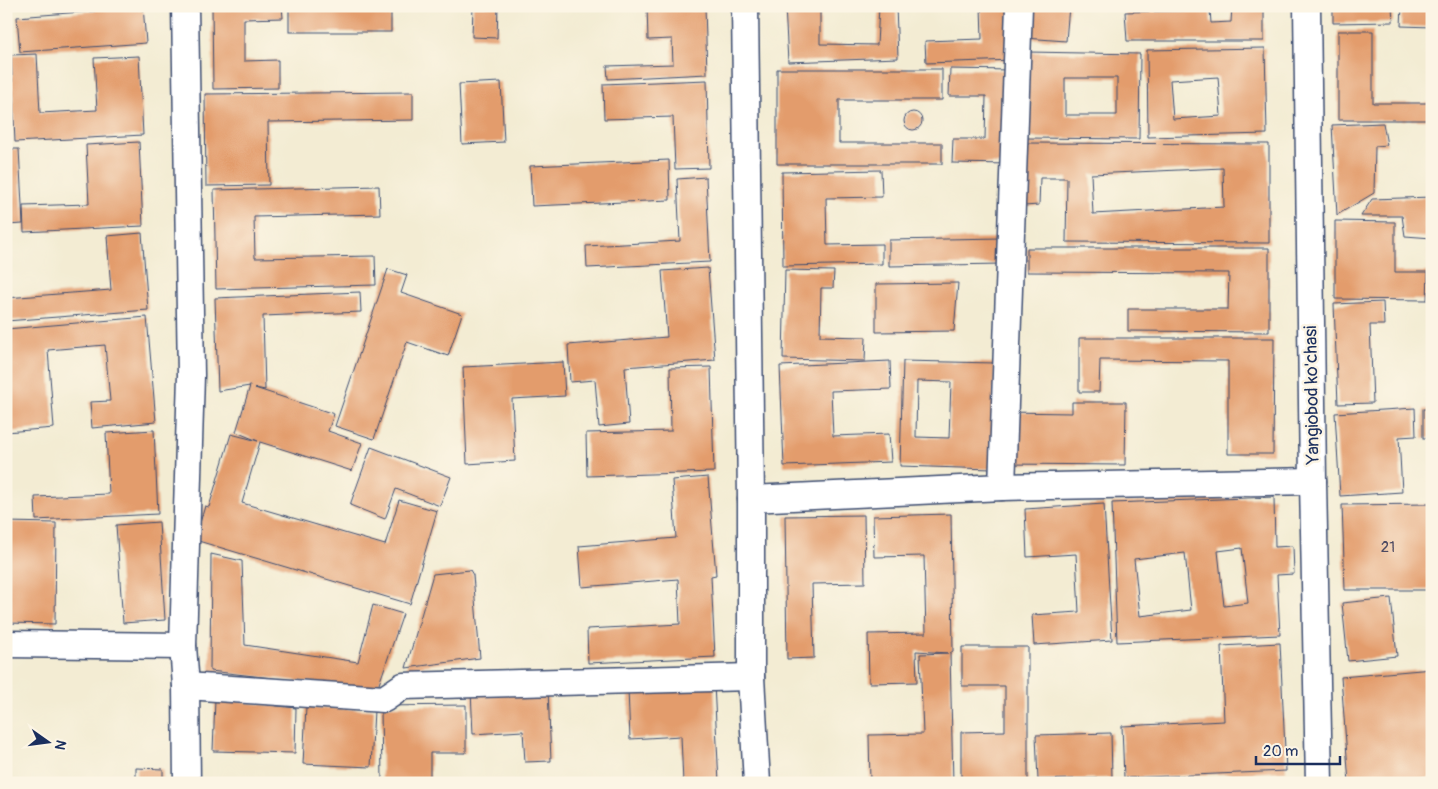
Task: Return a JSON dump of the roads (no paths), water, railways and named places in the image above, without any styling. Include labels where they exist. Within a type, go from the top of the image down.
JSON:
[{"type":"street","points":[[185,6],[191,375],[183,646],[186,686],[187,783]]},
{"type":"street","points":[[745,6],[751,499],[751,677],[757,783]]},
{"type":"street","points":[[1002,487],[1019,6]]},
{"type":"street","name":"Yangiobod ko'chasi","points":[[1307,6],[1319,783]]},
{"type":"street","points":[[751,499],[1002,487],[1313,481]]},
{"type":"street","points":[[6,644],[183,646]]},
{"type":"street","points":[[186,686],[384,699],[403,686],[751,677]]}]
